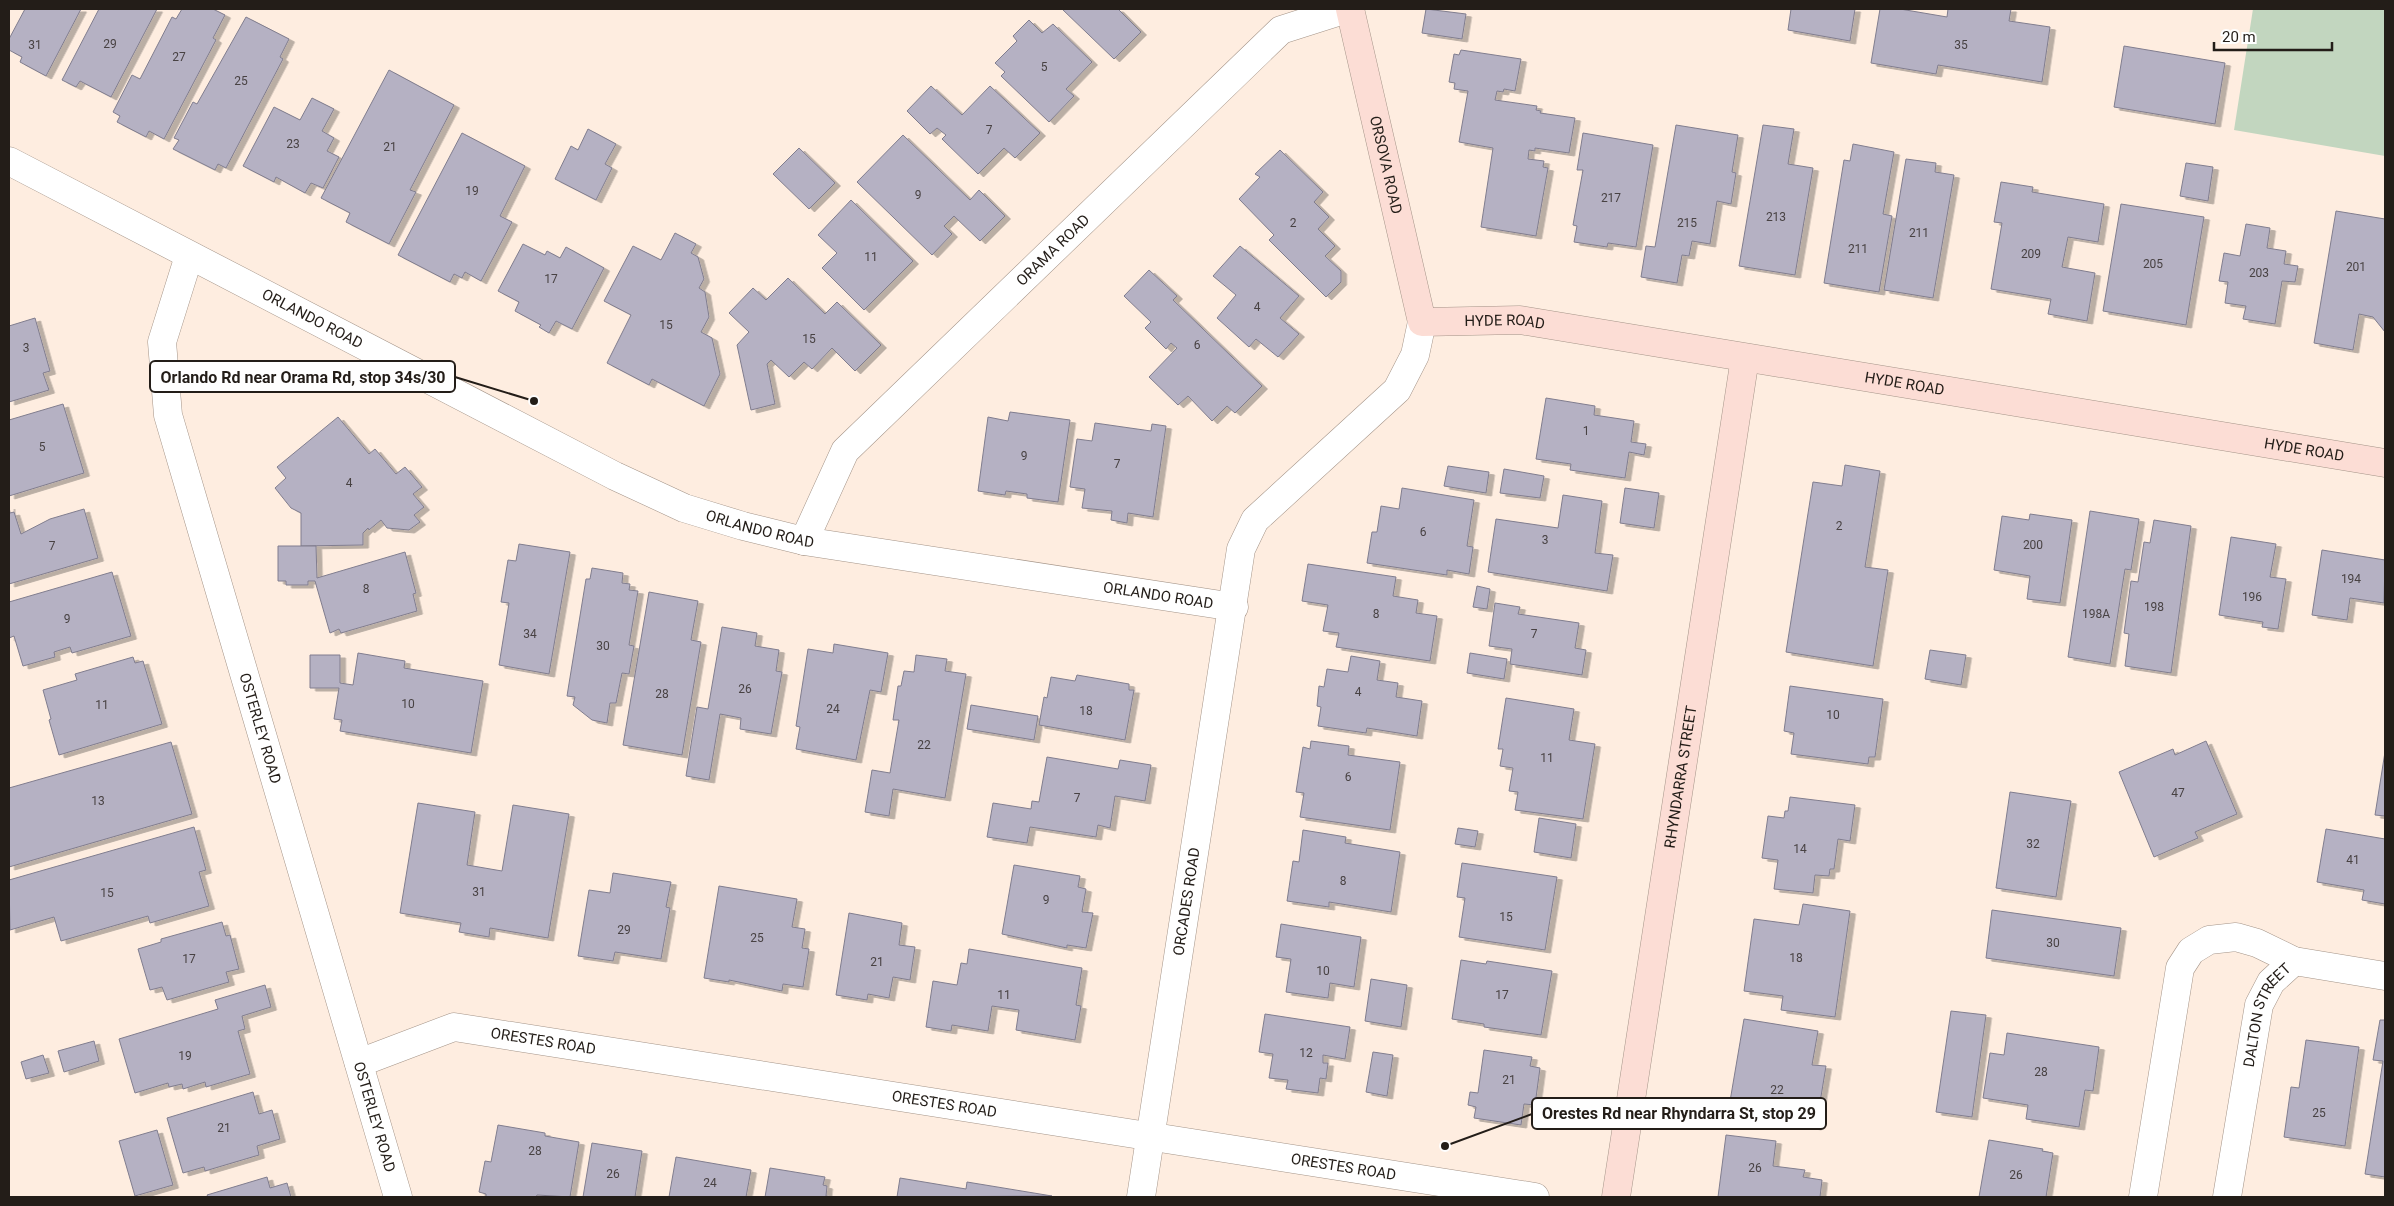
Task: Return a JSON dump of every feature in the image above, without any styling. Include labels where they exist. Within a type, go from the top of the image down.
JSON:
[{"type":"street","name":"ORSOVA ROAD","points":[[1349,9],[1422,322]]},
{"type":"street","name":"ORAMA ROAD","points":[[804,541],[845,451],[1281,30],[1349,9]]},
{"type":"street","name":"ORLANDO ROAD","points":[[9,161],[188,256],[615,476],[684,508],[743,526],[804,541],[1234,607],[1241,549],[1255,520],[1397,390],[1415,355],[1422,322]]},
{"type":"street","name":"OSTERLEY ROAD","points":[[188,256],[162,342],[168,415],[398,1197]]},
{"type":"street","name":"HYDE ROAD","points":[[1422,322],[1520,320],[2385,463]]},
{"type":"street","name":"RHYNDARRA STREET","points":[[1616,1197],[1745,358]]},
{"type":"street","name":"ORCADES ROAD","points":[[1142,1197],[1234,607]]},
{"type":"street","name":"DALTON STREET","points":[[2143,1197],[2180,968],[2191,951],[2209,940],[2236,938],[2257,943],[2294,961],[2271,982],[2259,1005],[2227,1197]]},
{"type":"street","points":[[2294,961],[2385,976]]},
{"type":"street","name":"ORESTES ROAD","points":[[359,1063],[454,1027],[1534,1197]]},
{"type":"green space","points":[[2253,9],[2385,9],[2385,156],[2234,130]]},
{"type":"building","points":[[25,9],[81,9],[46,76],[20,62],[22,57],[9,50],[9,39]]},
{"type":"building","points":[[99,9],[157,9],[111,97],[80,81],[76,87],[62,80]]},
{"type":"building","points":[[182,9],[213,9],[225,15],[213,38],[216,40],[164,139],[149,131],[146,137],[117,122],[120,116],[113,112],[132,75],[140,79],[172,17],[176,19]]},
{"type":"building","points":[[1062,9],[1118,9],[1141,32],[1114,59]]},
{"type":"building","points":[[1426,9],[1466,14],[1462,39],[1422,33]]},
{"type":"building","points":[[1791,9],[1855,9],[1850,41],[1788,30]]},
{"type":"building","points":[[1880,9],[1900,9],[1947,17],[1948,9],[2011,9],[2009,21],[2050,27],[2042,82],[1938,65],[1936,74],[1871,63]]},
{"type":"building","points":[[246,17],[289,39],[280,57],[283,59],[226,168],[218,164],[215,170],[173,149],[179,140],[174,138],[193,102],[197,104]]},
{"type":"building","points":[[1029,20],[1042,33],[1053,24],[1092,62],[1066,89],[1074,96],[1049,122],[1001,76],[1005,72],[995,63],[1017,41],[1013,36]]},
{"type":"building","points":[[2124,46],[2225,63],[2215,124],[2114,107]]},
{"type":"building","points":[[1461,50],[1521,59],[1515,91],[1504,89],[1503,92],[1497,91],[1495,100],[1537,106],[1536,110],[1541,111],[1540,113],[1575,118],[1569,153],[1535,148],[1535,151],[1529,150],[1528,159],[1544,161],[1543,167],[1548,168],[1536,236],[1481,227],[1493,148],[1459,142],[1468,91],[1454,89],[1455,83],[1449,82],[1454,54],[1459,55]]},
{"type":"building","points":[[389,70],[454,105],[410,190],[416,192],[389,244],[346,222],[350,213],[321,198]]},
{"type":"building","points":[[931,86],[962,115],[990,86],[1040,133],[1015,158],[1004,148],[978,174],[942,139],[946,135],[937,128],[930,134],[907,111]]},
{"type":"building","points":[[312,98],[334,109],[322,131],[334,138],[327,151],[339,157],[323,188],[311,183],[305,193],[276,177],[274,182],[243,166],[274,107],[300,120]]},
{"type":"building","points":[[1676,125],[1738,135],[1732,172],[1736,173],[1731,204],[1717,201],[1710,244],[1692,241],[1689,256],[1682,255],[1677,283],[1641,277],[1646,246],[1655,247]]},
{"type":"building","points":[[1763,125],[1794,129],[1788,164],[1813,168],[1795,275],[1739,266]]},
{"type":"building","points":[[588,129],[616,144],[605,164],[612,168],[596,200],[555,179],[571,146],[578,150]]},
{"type":"building","points":[[462,133],[525,166],[500,216],[512,222],[481,281],[465,272],[462,278],[454,274],[450,282],[398,255]]},
{"type":"building","points":[[1583,133],[1653,145],[1636,247],[1608,243],[1607,247],[1574,242],[1577,226],[1573,225],[1583,170],[1577,170]]},
{"type":"building","points":[[903,135],[970,200],[979,190],[1005,216],[980,241],[954,216],[944,226],[952,234],[932,255],[857,182]]},
{"type":"building","points":[[1853,144],[1894,152],[1883,214],[1892,216],[1879,292],[1824,283],[1844,160],[1850,161]]},
{"type":"building","points":[[799,148],[835,183],[809,209],[773,174]]},
{"type":"building","points":[[1280,150],[1323,192],[1314,202],[1329,217],[1318,229],[1335,246],[1325,256],[1341,271],[1341,282],[1326,297],[1269,240],[1274,235],[1239,199],[1260,177],[1255,174]]},
{"type":"building","points":[[1906,159],[1936,163],[1935,172],[1954,175],[1933,298],[1884,290]]},
{"type":"building","points":[[2186,163],[2213,167],[2208,201],[2180,196]]},
{"type":"building","points":[[2001,182],[2033,187],[2032,192],[2104,204],[2098,242],[2068,237],[2062,267],[2095,273],[2087,321],[2048,314],[2051,299],[1991,289],[2002,223],[1994,222]]},
{"type":"building","points":[[851,200],[913,261],[864,310],[822,268],[837,253],[818,235]]},
{"type":"building","points":[[2121,204],[2204,217],[2186,325],[2103,311]]},
{"type":"building","points":[[2336,211],[2385,219],[2385,332],[2373,317],[2359,314],[2353,350],[2314,343]]},
{"type":"building","points":[[2246,224],[2270,228],[2267,248],[2286,251],[2284,264],[2298,266],[2295,282],[2282,281],[2275,324],[2243,319],[2246,306],[2225,303],[2228,282],[2219,281],[2224,253],[2240,256]]},
{"type":"building","points":[[675,233],[696,244],[691,253],[698,257],[704,279],[699,288],[705,292],[709,317],[701,332],[712,338],[720,374],[704,406],[652,379],[649,385],[607,363],[631,315],[604,301],[633,246],[661,260]]},
{"type":"building","points":[[523,244],[545,255],[547,251],[560,258],[566,247],[604,268],[572,329],[556,321],[549,333],[539,327],[541,325],[515,311],[519,302],[498,291]]},
{"type":"building","points":[[1240,246],[1299,296],[1280,318],[1299,334],[1278,357],[1256,339],[1249,347],[1217,318],[1236,295],[1213,276]]},
{"type":"building","points":[[1149,270],[1177,296],[1173,300],[1262,386],[1235,413],[1227,406],[1212,421],[1188,396],[1178,405],[1149,377],[1177,348],[1171,343],[1166,349],[1145,328],[1151,322],[1124,296]]},
{"type":"building","points":[[788,278],[825,314],[837,302],[881,345],[855,371],[832,348],[812,369],[804,362],[789,377],[771,360],[767,364],[775,404],[751,410],[737,345],[749,332],[729,313],[753,288],[766,300]]},
{"type":"building","points":[[35,318],[50,371],[43,373],[49,390],[9,402],[9,326]]},
{"type":"building","points":[[1546,398],[1595,406],[1594,415],[1634,421],[1631,442],[1646,444],[1644,455],[1629,452],[1625,478],[1570,470],[1571,464],[1536,459]]},
{"type":"building","points":[[63,404],[84,473],[9,496],[9,420]]},
{"type":"building","points":[[1010,412],[1070,420],[1058,502],[1027,498],[1027,494],[1006,491],[1005,495],[978,491],[988,417],[1008,421]]},
{"type":"building","points":[[338,417],[369,454],[375,449],[396,474],[405,467],[422,487],[413,494],[424,507],[414,515],[420,522],[409,530],[387,528],[381,520],[363,533],[363,545],[301,546],[301,513],[291,508],[275,488],[286,478],[277,467]]},
{"type":"building","points":[[1095,423],[1151,431],[1152,424],[1166,426],[1153,517],[1128,513],[1127,523],[1111,520],[1112,511],[1082,508],[1085,489],[1070,487],[1077,439],[1092,441]]},
{"type":"building","points":[[1845,465],[1880,471],[1865,567],[1888,570],[1873,666],[1786,652],[1813,482],[1842,486]]},
{"type":"building","points":[[1448,466],[1489,472],[1486,493],[1444,486]]},
{"type":"building","points":[[1504,469],[1544,476],[1540,498],[1500,493]]},
{"type":"building","points":[[1402,488],[1474,500],[1467,546],[1473,547],[1469,574],[1447,570],[1447,575],[1367,563],[1372,532],[1377,532],[1381,506],[1399,509]]},
{"type":"building","points":[[1625,488],[1659,493],[1654,528],[1620,523]]},
{"type":"building","points":[[1563,495],[1602,501],[1595,553],[1613,555],[1607,591],[1488,572],[1496,519],[1558,528]]},
{"type":"building","points":[[9,506],[10,513],[14,512],[21,534],[50,519],[84,509],[98,558],[9,584]]},
{"type":"building","points":[[2090,511],[2139,519],[2131,570],[2125,569],[2110,664],[2068,657]]},
{"type":"building","points":[[2030,514],[2072,520],[2060,603],[2027,599],[2030,576],[1994,570],[2002,516],[2029,520]]},
{"type":"building","points":[[2154,520],[2191,526],[2171,673],[2125,666],[2129,634],[2124,633],[2131,581],[2138,582],[2144,542],[2150,543]]},
{"type":"building","points":[[2231,537],[2276,544],[2270,577],[2286,579],[2278,629],[2262,627],[2263,622],[2219,615]]},
{"type":"building","points":[[519,544],[570,552],[549,674],[499,665],[509,603],[501,602],[508,560],[516,561]]},
{"type":"building","points":[[278,546],[316,546],[317,578],[405,552],[416,593],[413,594],[417,611],[341,633],[339,629],[330,633],[315,581],[308,581],[308,585],[286,585],[286,581],[278,581]]},
{"type":"building","points":[[2322,550],[2385,560],[2384,603],[2350,598],[2347,620],[2312,615]]},
{"type":"building","points":[[1308,564],[1396,577],[1393,596],[1418,600],[1416,613],[1437,616],[1430,661],[1336,647],[1339,633],[1323,631],[1328,605],[1302,601]]},
{"type":"building","points":[[592,568],[623,573],[622,583],[630,584],[629,590],[638,591],[629,645],[634,646],[629,674],[622,673],[616,703],[610,703],[607,723],[592,720],[573,705],[575,697],[567,696],[586,579],[590,579]]},
{"type":"building","points":[[112,572],[131,636],[72,653],[70,647],[54,652],[55,657],[23,666],[14,636],[9,638],[9,602]]},
{"type":"building","points":[[1477,586],[1490,589],[1487,609],[1473,607]]},
{"type":"building","points":[[649,592],[698,601],[691,640],[701,642],[682,755],[623,745]]},
{"type":"building","points":[[1495,603],[1520,607],[1518,614],[1579,623],[1575,648],[1586,650],[1582,675],[1510,664],[1512,649],[1489,646]]},
{"type":"building","points":[[722,627],[757,633],[755,646],[779,650],[776,671],[782,672],[771,734],[740,729],[741,718],[720,714],[709,780],[686,776],[697,707],[708,709]]},
{"type":"building","points":[[834,644],[888,653],[881,692],[870,690],[856,760],[796,749],[800,727],[796,726],[808,649],[833,653]]},
{"type":"building","points":[[1930,650],[1966,655],[1961,685],[1925,679]]},
{"type":"building","points":[[358,653],[405,661],[404,668],[483,681],[471,753],[340,731],[342,720],[334,719],[339,688],[310,688],[310,655],[340,655],[340,683],[353,685]]},
{"type":"building","points":[[1470,653],[1507,659],[1504,679],[1467,673]]},
{"type":"building","points":[[916,655],[947,659],[945,671],[966,674],[945,798],[893,789],[889,816],[865,812],[872,770],[890,773],[899,720],[893,720],[898,686],[901,686],[904,671],[914,672]]},
{"type":"building","points":[[1351,656],[1380,661],[1377,680],[1398,683],[1396,697],[1422,701],[1417,736],[1367,728],[1366,733],[1318,726],[1321,707],[1317,706],[1319,686],[1324,687],[1327,669],[1348,672]]},
{"type":"building","points":[[133,657],[135,663],[143,661],[162,724],[59,755],[43,690],[77,680],[75,674]]},
{"type":"building","points":[[1077,675],[1129,684],[1129,690],[1134,690],[1125,740],[1039,725],[1044,697],[1047,698],[1051,677],[1075,681]]},
{"type":"building","points":[[1790,686],[1883,699],[1875,757],[1869,757],[1868,764],[1791,754],[1794,733],[1784,731]]},
{"type":"building","points":[[1506,698],[1574,709],[1569,740],[1595,744],[1583,819],[1515,810],[1518,792],[1509,791],[1513,768],[1500,766],[1503,749],[1498,749]]},
{"type":"building","points":[[971,705],[1038,716],[1034,740],[967,729]]},
{"type":"building","points":[[1311,741],[1349,746],[1348,755],[1400,762],[1390,830],[1300,817],[1304,793],[1296,792],[1303,747],[1310,749]]},
{"type":"building","points":[[2206,741],[2237,814],[2195,832],[2198,838],[2154,857],[2119,772],[2173,749],[2175,755]]},
{"type":"building","points":[[171,742],[192,814],[9,867],[9,788]]},
{"type":"building","points":[[2385,752],[2385,816],[2375,815]]},
{"type":"building","points":[[1047,757],[1118,769],[1120,760],[1151,765],[1145,801],[1115,796],[1110,828],[1098,825],[1096,837],[1030,827],[1027,843],[987,837],[993,803],[1031,809],[1032,801],[1039,802]]},
{"type":"building","points":[[2010,792],[2071,801],[2056,897],[1996,888]]},
{"type":"building","points":[[1790,797],[1855,805],[1850,841],[1838,839],[1834,869],[1830,869],[1829,876],[1815,875],[1813,893],[1774,889],[1778,860],[1762,858],[1768,816],[1784,818],[1785,811],[1788,811]]},
{"type":"building","points":[[418,803],[475,812],[467,865],[502,871],[513,805],[569,814],[548,938],[490,928],[489,937],[459,932],[461,923],[400,913]]},
{"type":"building","points":[[1539,818],[1576,824],[1571,858],[1534,852]]},
{"type":"building","points":[[194,827],[206,870],[199,872],[209,906],[150,923],[148,916],[61,941],[54,917],[10,930],[9,880]]},
{"type":"building","points":[[1458,828],[1478,831],[1475,847],[1455,844]]},
{"type":"building","points":[[2326,829],[2385,839],[2385,904],[2362,900],[2364,890],[2317,882]]},
{"type":"building","points":[[1303,830],[1346,837],[1345,843],[1400,852],[1391,912],[1329,902],[1329,907],[1287,901],[1293,861],[1299,862]]},
{"type":"building","points":[[1462,863],[1557,877],[1545,950],[1459,937],[1465,898],[1457,897]]},
{"type":"building","points":[[1014,865],[1080,876],[1078,887],[1086,889],[1082,912],[1093,913],[1086,948],[1067,945],[1067,948],[1002,934]]},
{"type":"building","points":[[613,873],[671,882],[666,907],[670,908],[661,959],[615,952],[613,961],[578,956],[589,890],[610,893]]},
{"type":"building","points":[[719,886],[797,899],[792,927],[805,929],[802,948],[809,949],[803,987],[783,984],[782,991],[729,980],[729,982],[704,978]]},
{"type":"building","points":[[1803,904],[1850,911],[1835,1017],[1781,1010],[1783,996],[1744,991],[1754,919],[1799,925]]},
{"type":"building","points":[[1992,910],[2121,928],[2114,976],[1986,958]]},
{"type":"building","points":[[849,913],[902,923],[899,945],[915,947],[910,980],[893,977],[889,998],[868,994],[867,1000],[836,995]]},
{"type":"building","points":[[222,922],[226,936],[230,935],[239,969],[226,972],[229,982],[167,1000],[162,987],[150,990],[138,949],[161,942],[161,939]]},
{"type":"building","points":[[1281,924],[1361,937],[1354,987],[1330,983],[1328,998],[1286,992],[1291,959],[1276,957]]},
{"type":"building","points":[[969,949],[1082,968],[1076,1005],[1081,1006],[1075,1040],[1016,1030],[1019,1010],[992,1006],[988,1031],[952,1025],[951,1031],[926,1027],[933,981],[957,985],[961,963],[967,964]]},
{"type":"building","points":[[1461,960],[1486,964],[1487,961],[1552,971],[1541,1035],[1484,1027],[1484,1024],[1452,1019]]},
{"type":"building","points":[[1371,979],[1407,985],[1401,1027],[1365,1021]]},
{"type":"building","points":[[265,985],[271,1007],[242,1016],[245,1029],[238,1031],[250,1074],[206,1087],[205,1082],[183,1089],[182,1084],[169,1087],[168,1083],[135,1093],[119,1039],[218,1009],[215,1000]]},
{"type":"building","points":[[1951,1011],[1986,1015],[1972,1117],[1936,1112]]},
{"type":"building","points":[[1265,1014],[1350,1027],[1345,1059],[1323,1055],[1323,1063],[1328,1063],[1326,1079],[1320,1078],[1318,1093],[1286,1089],[1288,1080],[1269,1078],[1273,1054],[1259,1052]]},
{"type":"building","points":[[1744,1019],[1818,1031],[1812,1065],[1826,1066],[1816,1127],[1728,1113]]},
{"type":"building","points":[[2380,1020],[2385,1020],[2385,1177],[2365,1174],[2383,1061],[2373,1060]]},
{"type":"building","points":[[2007,1033],[2099,1047],[2093,1091],[2085,1090],[2079,1127],[2026,1119],[2028,1105],[1983,1098],[1990,1053],[2004,1055]]},
{"type":"building","points":[[2306,1040],[2359,1047],[2345,1146],[2284,1137],[2291,1087],[2299,1088]]},
{"type":"building","points":[[94,1041],[99,1061],[64,1072],[58,1051]]},
{"type":"building","points":[[1484,1050],[1532,1057],[1530,1066],[1540,1068],[1535,1105],[1524,1104],[1521,1125],[1474,1118],[1476,1107],[1468,1105],[1470,1092],[1478,1093]]},
{"type":"building","points":[[1373,1052],[1393,1055],[1387,1096],[1366,1092]]},
{"type":"building","points":[[43,1055],[49,1073],[26,1079],[21,1062]]},
{"type":"building","points":[[253,1092],[259,1114],[272,1110],[280,1139],[257,1146],[259,1155],[205,1171],[204,1167],[183,1173],[167,1118]]},
{"type":"building","points":[[498,1125],[545,1133],[545,1136],[579,1142],[570,1197],[537,1195],[536,1197],[486,1197],[486,1194],[479,1192],[485,1161],[491,1162]]},
{"type":"building","points":[[157,1130],[173,1185],[135,1196],[119,1141]]},
{"type":"building","points":[[1726,1135],[1776,1141],[1773,1166],[1805,1170],[1803,1177],[1822,1180],[1820,1197],[1718,1197]]},
{"type":"building","points":[[1989,1140],[2043,1149],[2042,1151],[2053,1153],[2046,1197],[1979,1197]]},
{"type":"building","points":[[592,1143],[642,1151],[635,1197],[583,1197]]},
{"type":"building","points":[[676,1157],[751,1170],[746,1197],[669,1197]]},
{"type":"building","points":[[770,1168],[825,1177],[823,1185],[827,1186],[826,1196],[833,1197],[765,1197]]},
{"type":"building","points":[[267,1177],[270,1188],[287,1183],[291,1197],[208,1197],[207,1195]]},
{"type":"building","points":[[900,1178],[966,1189],[967,1182],[1052,1196],[897,1197]]},
{"type":"place","name":"Orlando Rd near Orama Rd, stop 34s/30","points":[[534,401]]},
{"type":"place","name":"Orestes Rd near Rhyndarra St, stop 29","points":[[1445,1146]]}]
